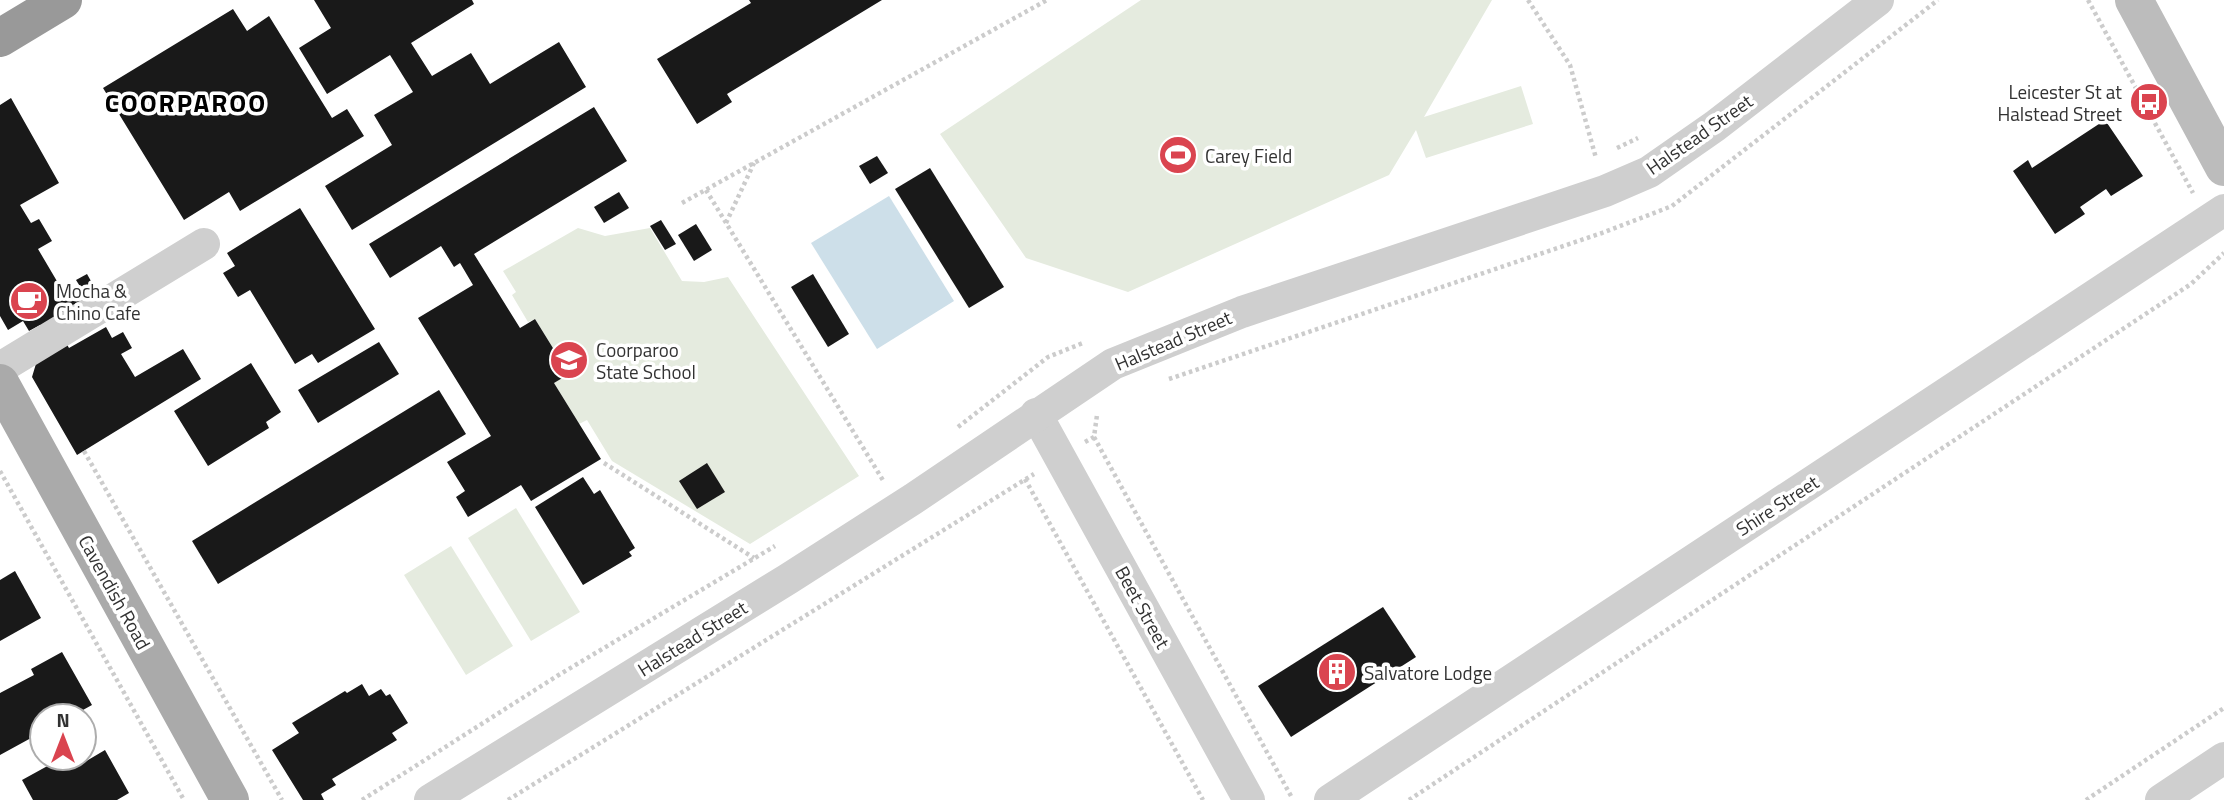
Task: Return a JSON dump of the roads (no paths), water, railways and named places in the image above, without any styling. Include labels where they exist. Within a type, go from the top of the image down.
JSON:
[{"type":"highway","points":[[0,38],[62,0]]},
{"type":"main road","name":"Cavendish Road","points":[[0,383],[230,800]]},
{"type":"street","name":"Halstead Street","points":[[430,800],[788,579],[913,499],[1113,364],[1229,317],[1605,191],[1649,172],[1715,126],[1878,0]]},
{"type":"street","points":[[2134,0],[2224,167]]},
{"type":"street","name":"Shire Street","points":[[1330,800],[2224,210]]},
{"type":"street","points":[[0,368],[204,244]]},
{"type":"street","name":"Beet Street","points":[[1036,414],[1249,800]]},
{"type":"street","points":[[2161,800],[2224,758]]},
{"type":"water","points":[[889,196],[954,301],[877,349],[811,243]]},
{"type":"place","name":"Leicester St at Halstead Street","points":[[2149,102]]},
{"type":"place","name":"Carey Field","points":[[1178,155]]},
{"type":"place","name":"Mocha & Chino Cafe","points":[[29,301]]},
{"type":"place","name":"Coorparoo State School","points":[[569,360]]},
{"type":"place","name":"Salvatore Lodge","points":[[1337,672]]},
{"type":"district","name":"COORPAROO","points":[[186,102]]}]
